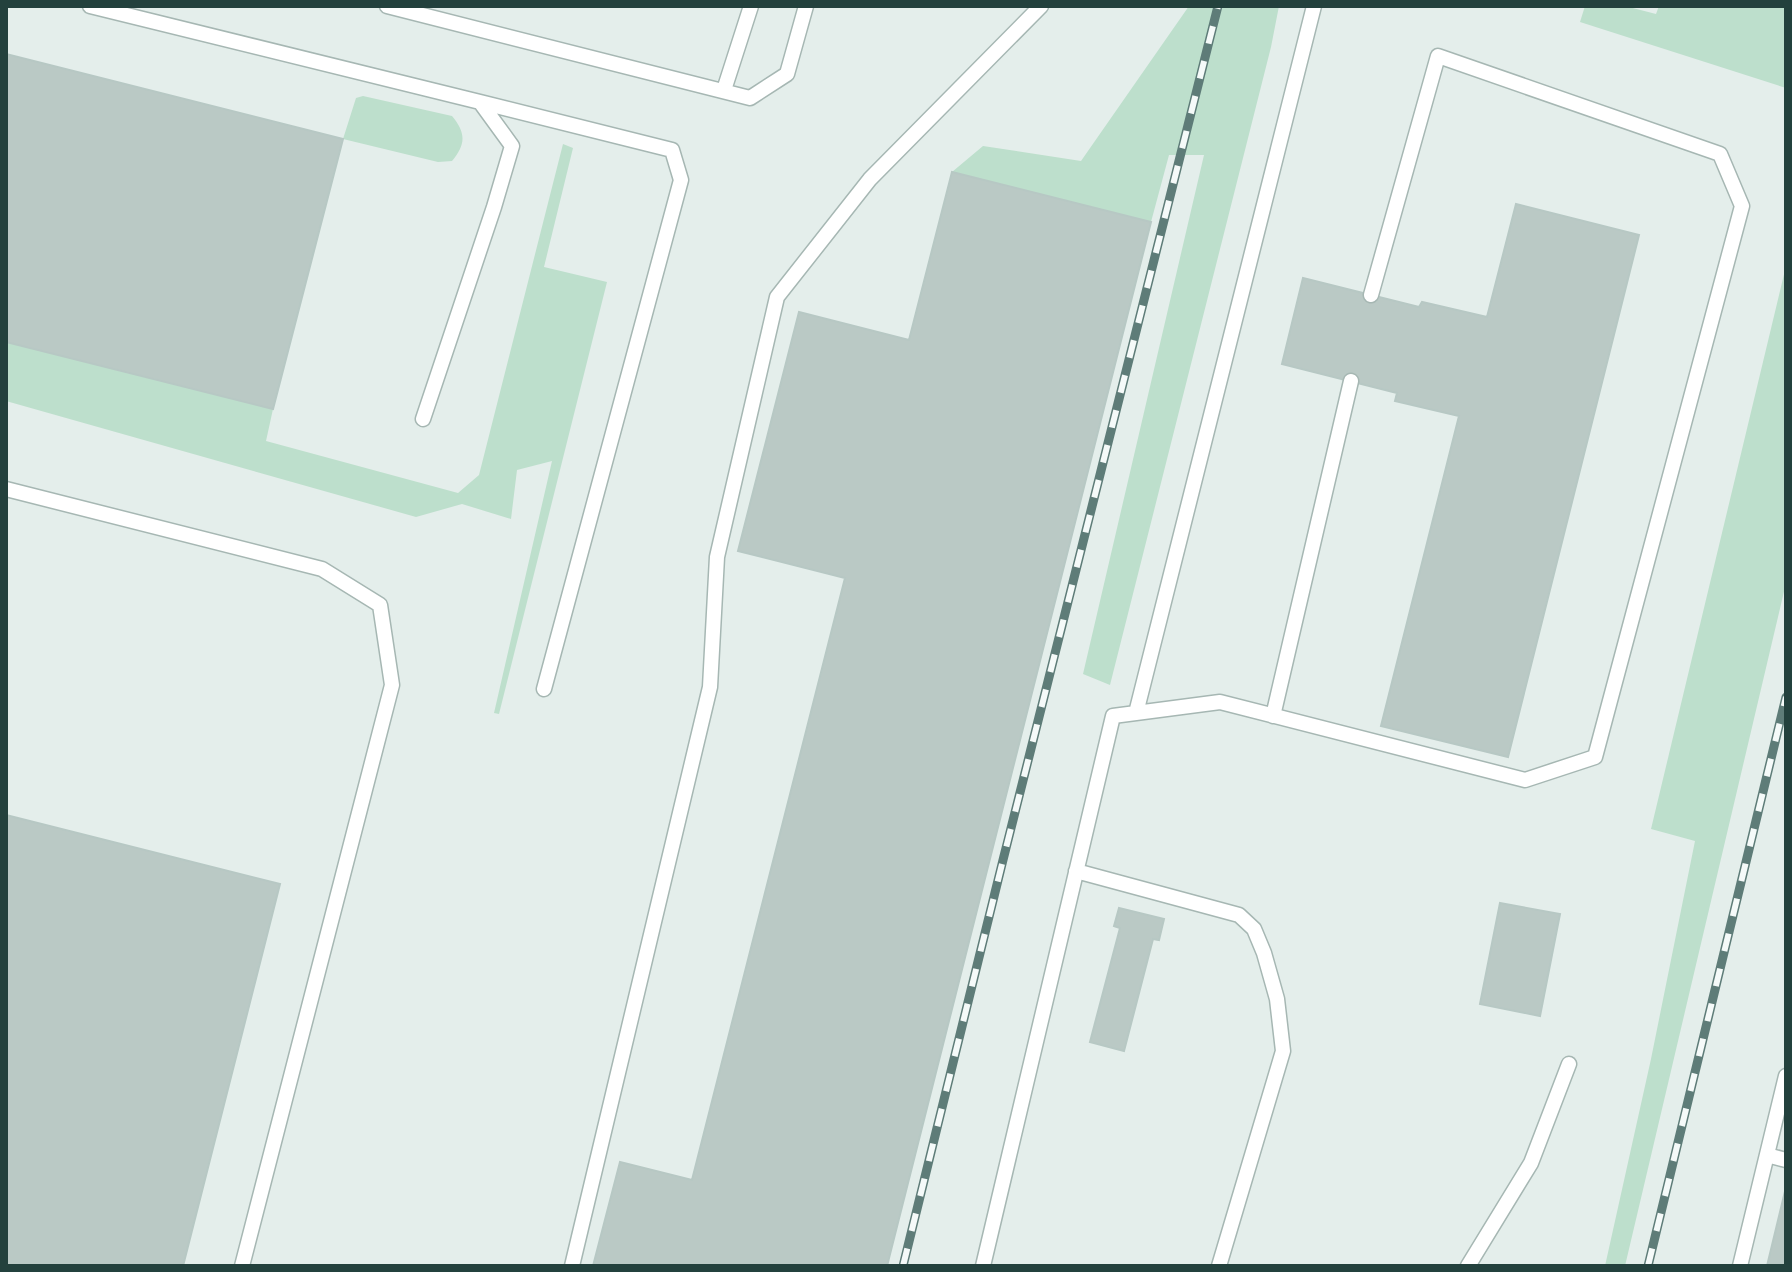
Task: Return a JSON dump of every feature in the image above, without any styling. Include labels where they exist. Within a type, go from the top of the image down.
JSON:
[{"type":"lane","points":[[90,6],[672,150],[681,180],[544,689]]},
{"type":"lane","points":[[387,6],[750,98],[787,74],[806,6]]},
{"type":"lane","points":[[724,90],[751,6]]},
{"type":"lane","points":[[572,1266],[710,687],[717,557],[777,297],[870,179],[1041,6]]},
{"type":"lane","points":[[1136,713],[1314,6]]},
{"type":"lane","points":[[983,1266],[1113,716],[1220,702],[1525,780],[1595,757],[1742,206],[1720,154],[1438,56],[1371,295]]},
{"type":"lane","points":[[423,419],[512,146],[480,102]]},
{"type":"lane","points":[[1273,716],[1351,381]]},
{"type":"lane","points":[[6,489],[322,569],[380,605],[392,685],[242,1266]]},
{"type":"lane","points":[[1076,871],[1239,915],[1254,929],[1264,953],[1277,999],[1283,1051],[1219,1266]]},
{"type":"lane","points":[[1468,1266],[1531,1163],[1569,1064]]},
{"type":"lane","points":[[1740,1266],[1786,1076]]},
{"type":"lane","points":[[1767,1155],[1786,1160]]},
{"type":"green space","points":[[1189,6],[1279,6],[1110,685],[1083,674],[1204,155],[1169,155],[1151,222],[952,172],[983,146],[1081,161]]},
{"type":"green space","points":[[1585,6],[1625,6],[1656,14],[1659,6],[1786,6],[1786,88],[1580,22]]},
{"type":"green space","points":[[363,96],[452,116],[462,133],[462,144],[457,155],[452,161],[438,162],[343,139],[356,98]]},
{"type":"green space","points":[[563,144],[573,148],[544,267],[607,282],[499,714],[494,713],[552,461],[517,470],[511,519],[462,504],[416,517],[6,401],[6,342],[273,409],[266,441],[458,493],[479,475]]},
{"type":"green space","points":[[1786,266],[1786,583],[1625,1266],[1605,1266],[1695,841],[1651,829]]},
{"type":"building","points":[[6,54],[343,139],[273,409],[6,342]]},
{"type":"building","points":[[952,172],[1151,222],[887,1266],[593,1266],[620,1162],[692,1180],[845,578],[738,551],[799,312],[909,340]]},
{"type":"building","points":[[1516,204],[1639,235],[1508,757],[1381,726],[1459,416],[1395,401],[1397,393],[1282,364],[1303,278],[1419,307],[1422,302],[1487,317]]},
{"type":"building","points":[[6,815],[280,884],[183,1266],[6,1266]]},
{"type":"building","points":[[1500,903],[1560,914],[1540,1016],[1480,1004]]},
{"type":"building","points":[[1119,908],[1164,919],[1159,940],[1153,939],[1124,1051],[1090,1042],[1120,928],[1114,926]]},
{"type":"building","points":[[1786,1187],[1786,1266],[1767,1266]]},
{"type":"railway","points":[[903,1266],[1218,6]]},
{"type":"railway","points":[[1648,1266],[1786,697]]}]
